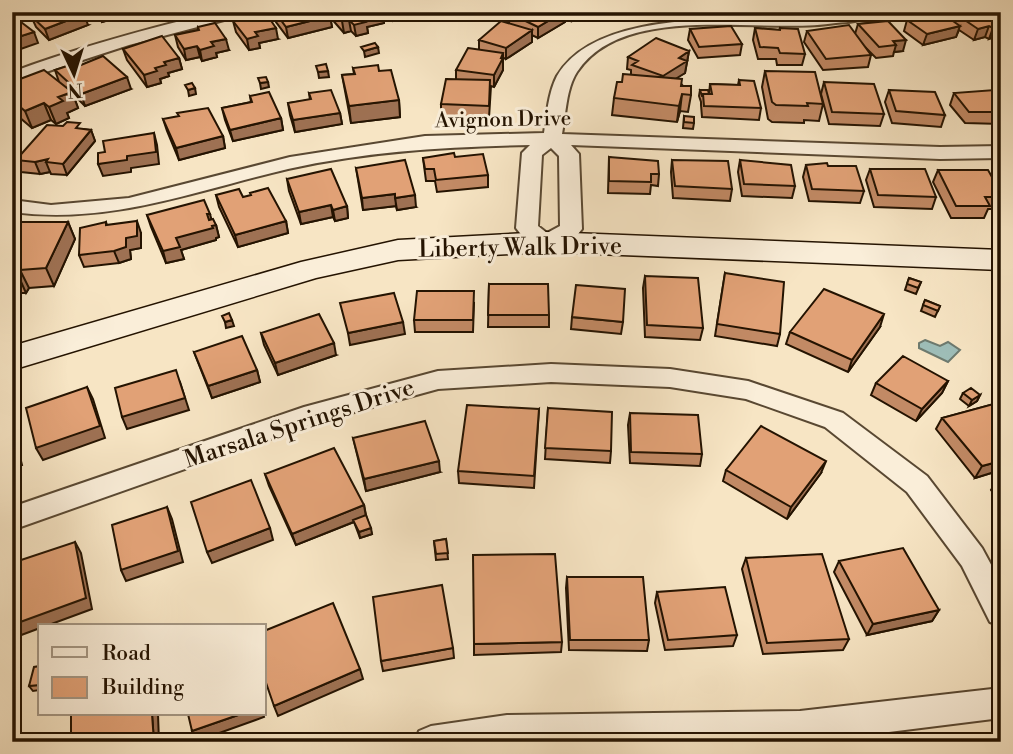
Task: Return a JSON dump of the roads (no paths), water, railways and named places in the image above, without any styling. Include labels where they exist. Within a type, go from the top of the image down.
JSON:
[{"type":"street","points":[[12,78],[79,52],[130,37],[237,12]]},
{"type":"street","points":[[552,139],[569,154],[571,229],[546,242],[527,228],[532,153],[552,139],[562,87],[571,68],[588,50],[612,37],[645,25],[680,22],[805,22],[868,12]]},
{"type":"street","name":"Avignon Drive","points":[[12,206],[51,211],[129,204],[290,163],[425,142],[552,139],[940,153],[1001,152]]},
{"type":"street","name":"Liberty Walk Drive","points":[[12,358],[312,269],[398,250],[546,242],[1001,260]]},
{"type":"street","name":"Marsala Springs Drive","points":[[12,519],[313,414],[438,380],[551,373],[670,378],[748,390],[834,420],[917,484],[972,557],[1001,613]]},
{"type":"street","points":[[431,742],[507,731],[613,737],[800,727],[1001,703]]},
{"type":"water","points":[[925,340],[940,346],[948,342],[960,350],[948,362],[919,348],[919,343]]}]
